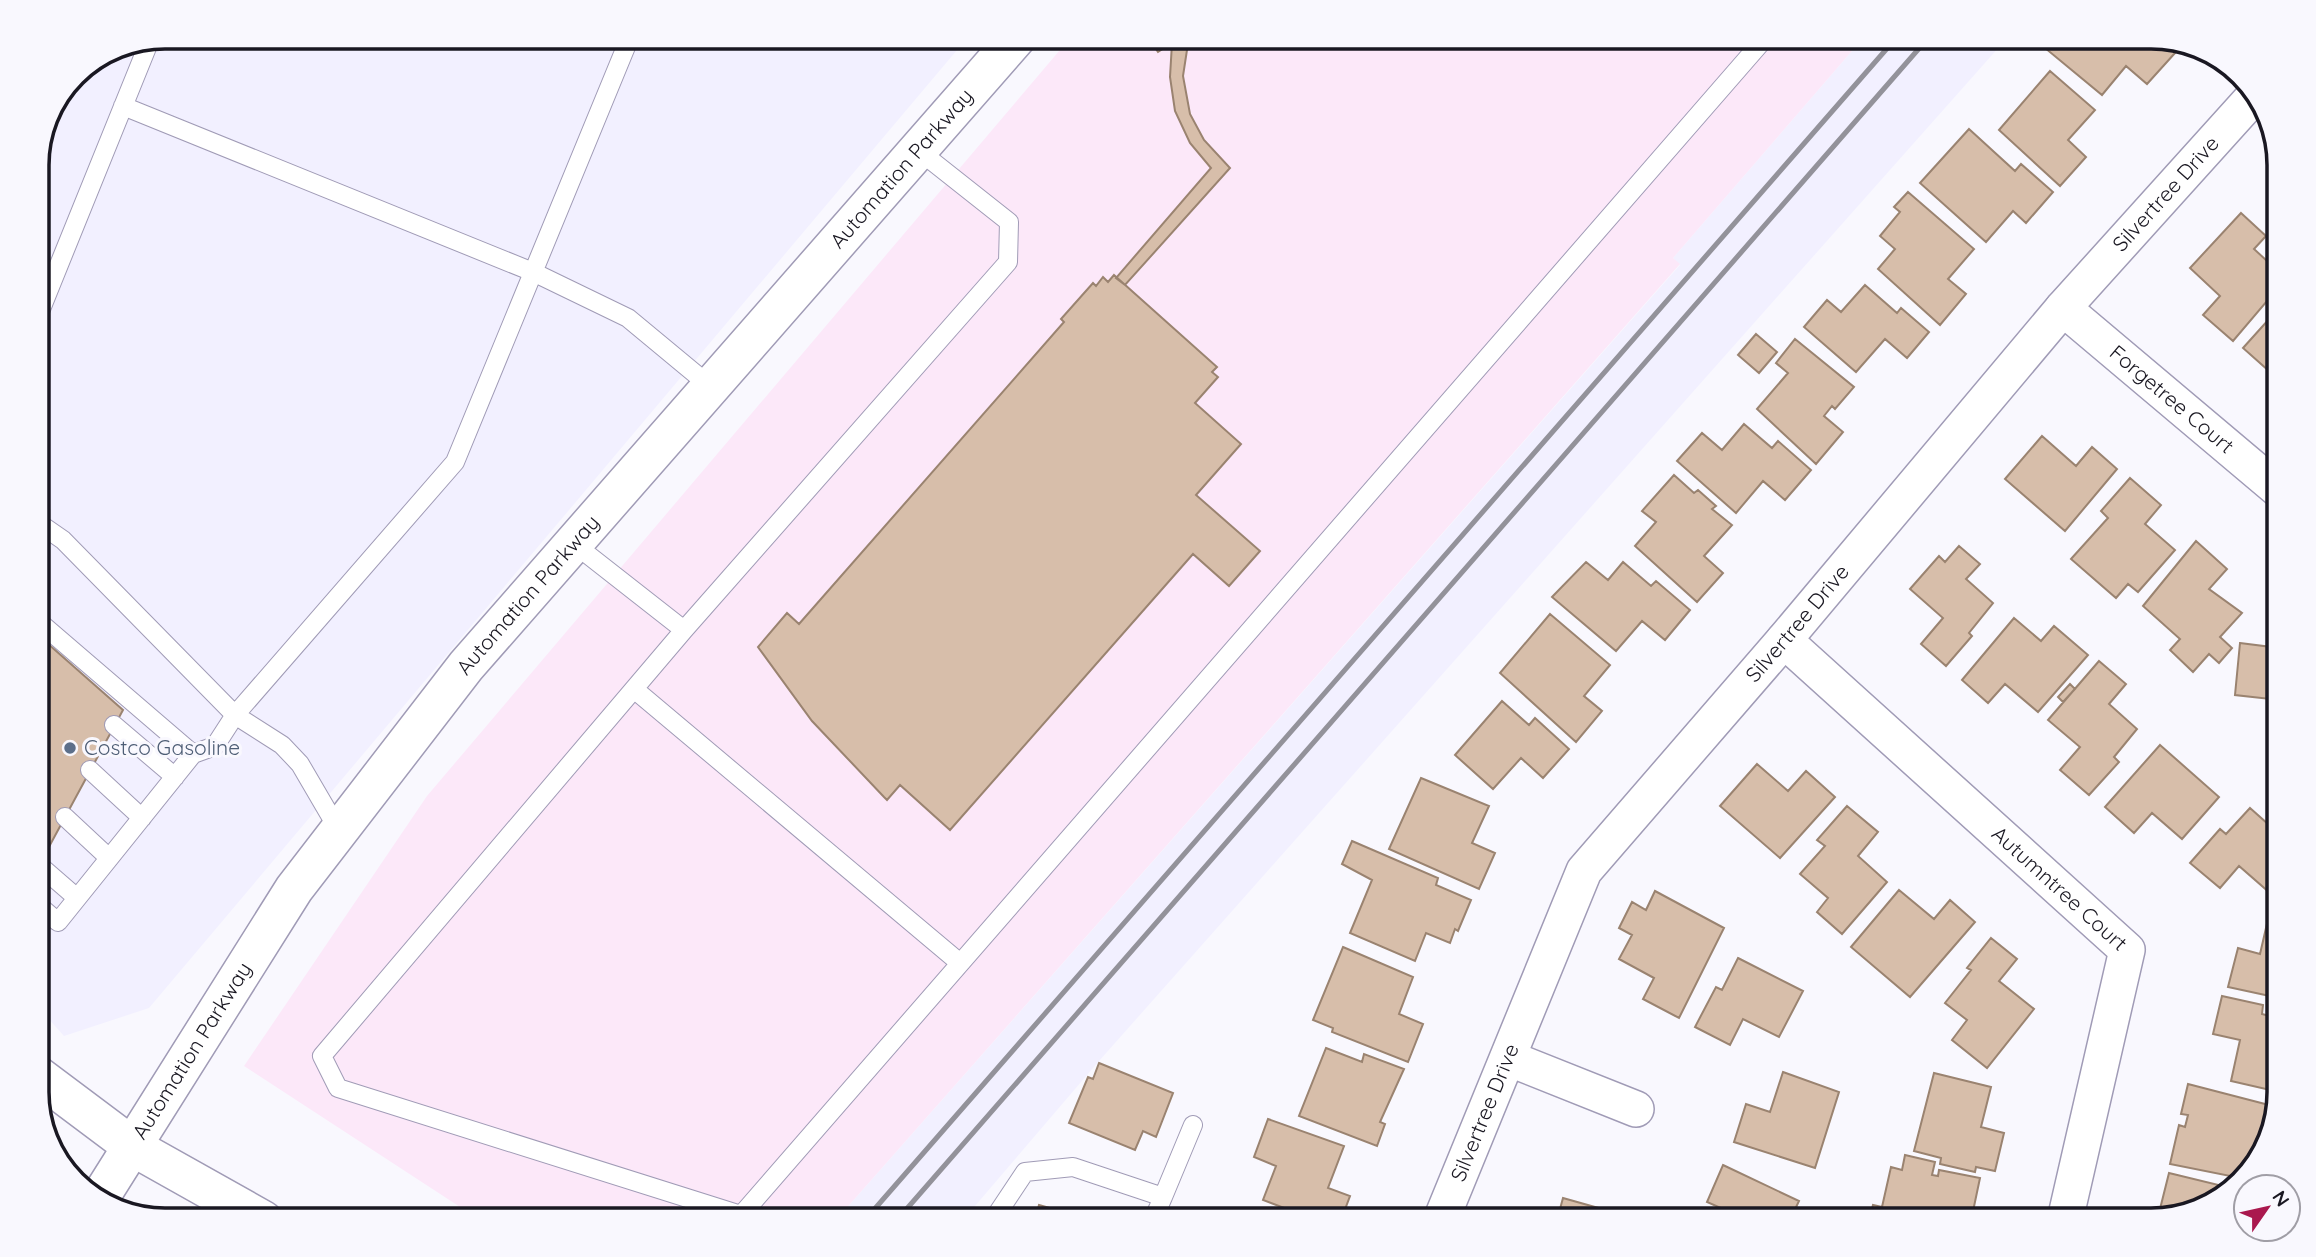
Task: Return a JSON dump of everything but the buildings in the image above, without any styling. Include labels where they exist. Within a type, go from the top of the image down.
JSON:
[{"type":"street","name":"Automation Parkway","points":[[105,1190],[294,889],[466,666],[1006,49]]},
{"type":"street","name":"Silvertree Drive","points":[[1446,1208],[1584,871],[1784,640],[2063,308],[2248,103]]},
{"type":"street","name":"Forgetree Court","points":[[2063,308],[2267,480]]},
{"type":"street","name":"Autumntree Court","points":[[1784,640],[2127,950],[2068,1208]]},
{"type":"street","points":[[1508,1058],[1636,1109]]},
{"type":"street","points":[[49,1083],[133,1147],[241,1208]]},
{"type":"lane","points":[[49,914],[58,922],[193,754],[215,746],[235,715],[455,462],[625,49]]},
{"type":"lane","points":[[747,1208],[1756,49]]},
{"type":"lane","points":[[49,289],[146,51]]},
{"type":"lane","points":[[123,106],[533,272],[628,318],[710,386]]},
{"type":"lane","points":[[711,1208],[338,1088],[322,1056],[684,630],[1008,262],[1009,222],[918,150]]},
{"type":"lane","points":[[49,530],[63,540],[235,715],[282,745],[300,764],[338,829]]},
{"type":"lane","points":[[573,544],[684,630]]},
{"type":"lane","points":[[49,631],[193,754]]},
{"type":"lane","points":[[634,689],[960,963]]},
{"type":"lane","points":[[114,725],[174,777]]},
{"type":"lane","points":[[90,770],[142,818]]},
{"type":"lane","points":[[65,817],[109,858]]},
{"type":"lane","points":[[49,874],[77,898]]},
{"type":"lane","points":[[1158,1208],[1193,1125]]},
{"type":"lane","points":[[1001,1208],[1025,1172],[1073,1167],[1163,1197]]},
{"type":"shaded area","points":[[165,49],[958,49],[149,1008],[64,1036],[49,1019],[49,157],[61,114],[83,83],[121,58],[142,51]]},
{"type":"shaded area","points":[[1061,49],[1854,49],[1673,258],[1680,264],[847,1208],[462,1208],[244,1066],[427,796]]},
{"type":"shaded area","points":[[1854,49],[1997,49],[1099,1061],[973,1208],[847,1208],[1680,265],[1673,258]]},
{"type":"railway","points":[[875,1208],[1887,49]]},
{"type":"railway","points":[[907,1208],[1919,49]]},
{"type":"place","name":"Costco Gasoline","points":[[70,748]]}]
